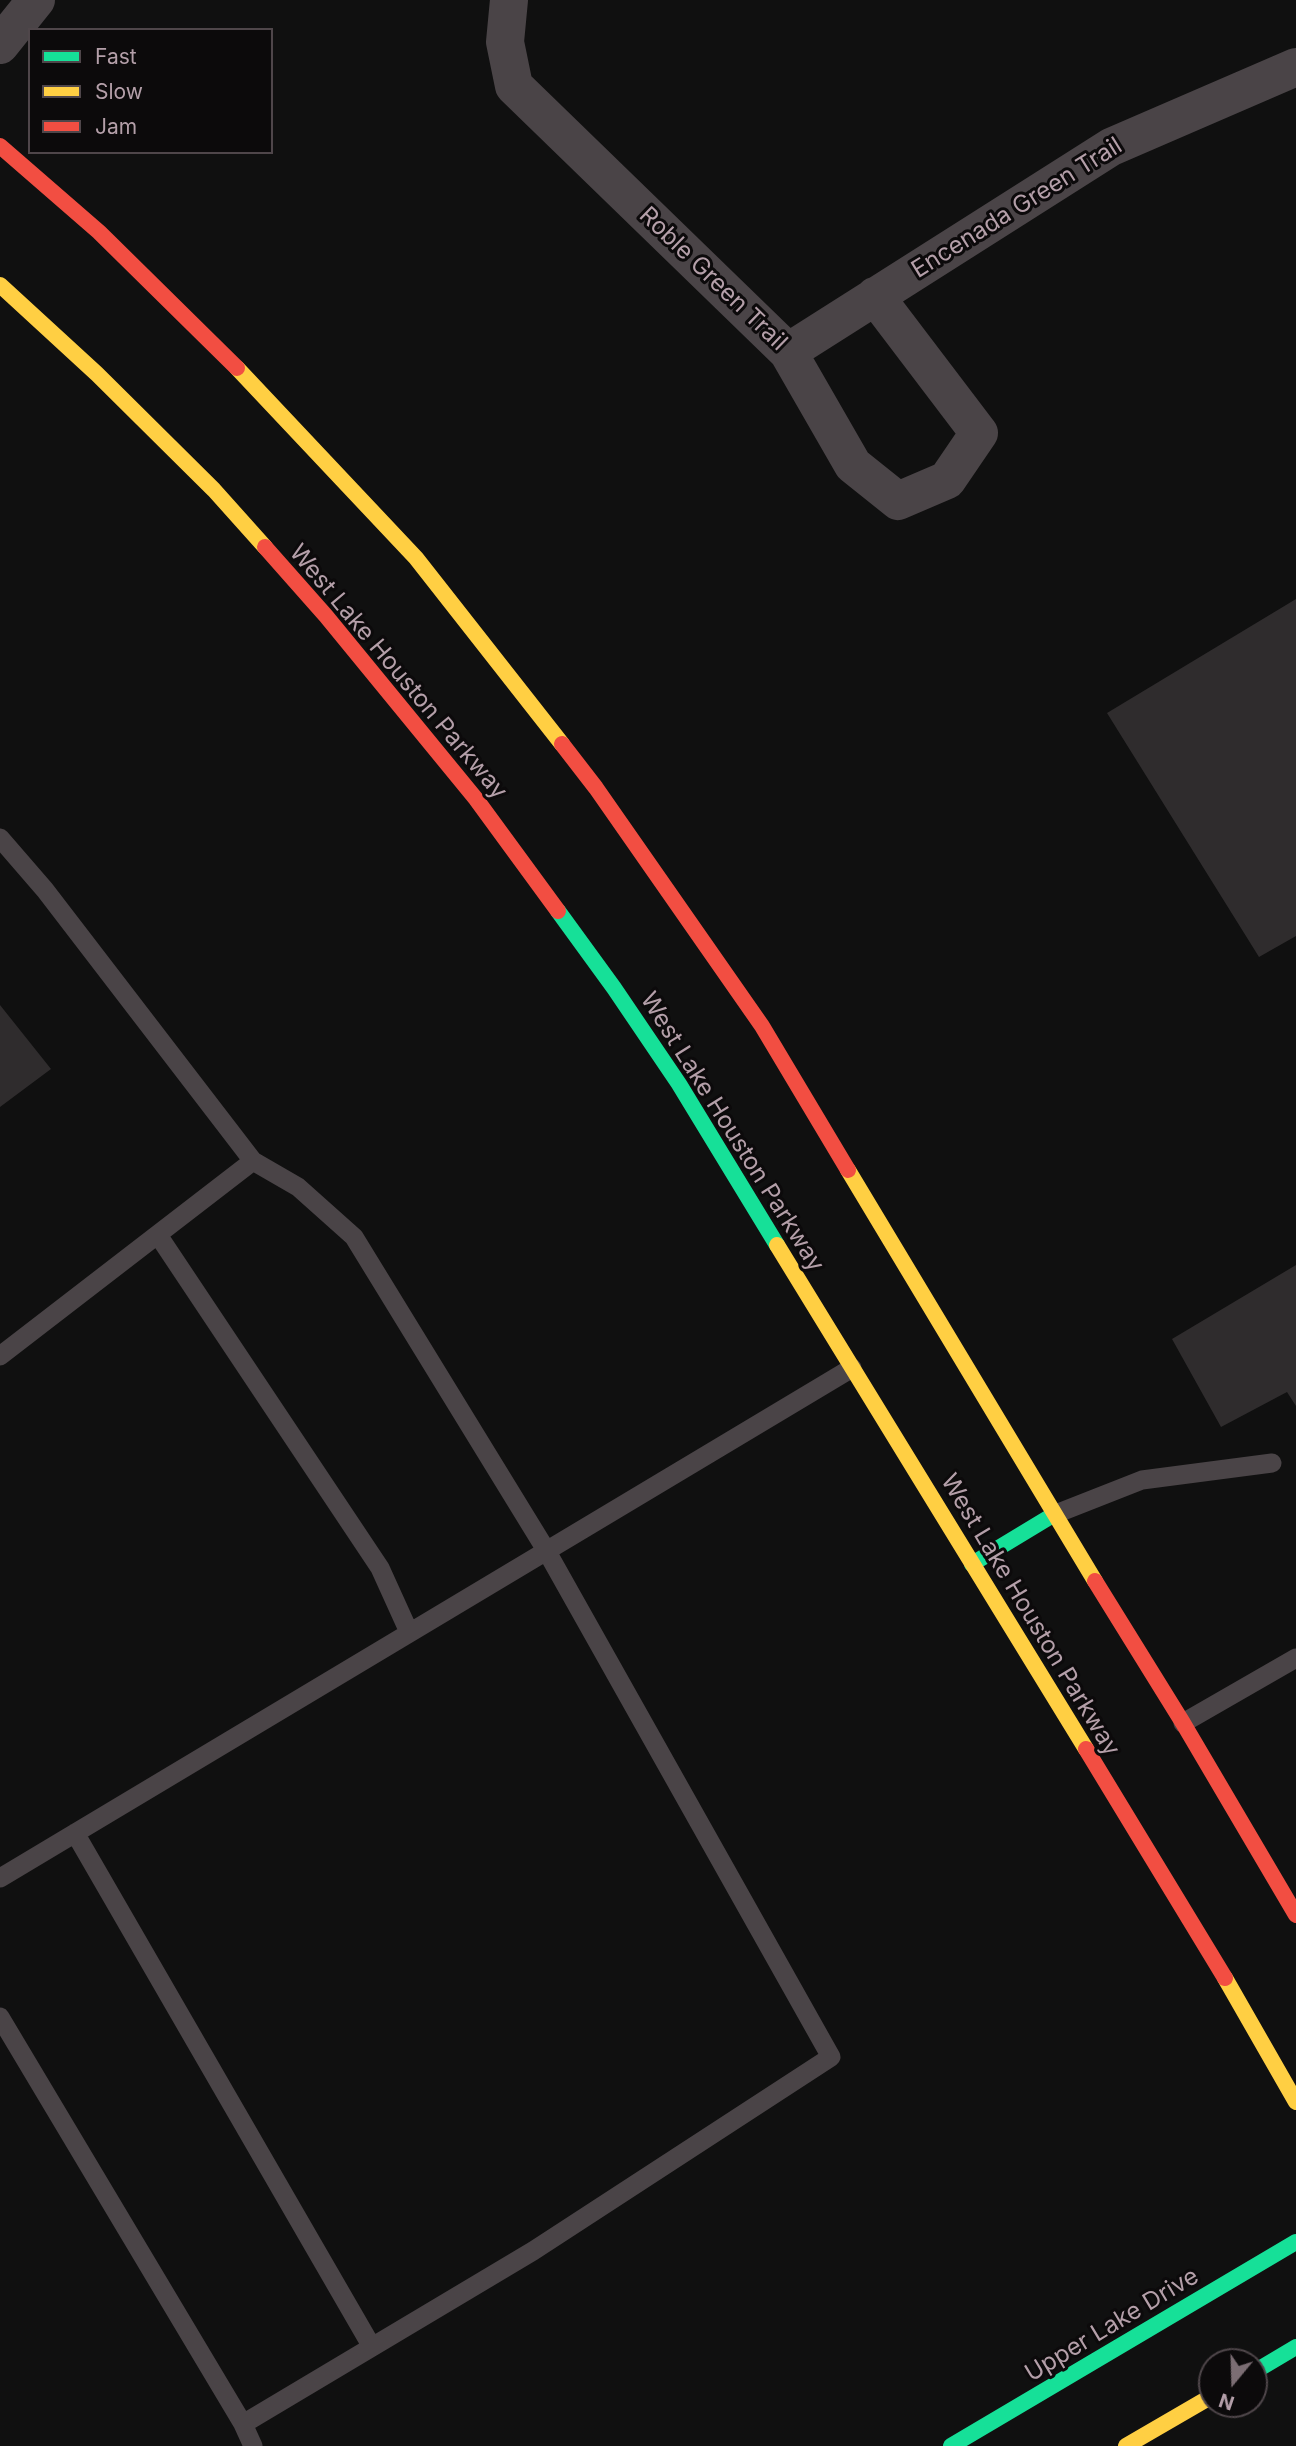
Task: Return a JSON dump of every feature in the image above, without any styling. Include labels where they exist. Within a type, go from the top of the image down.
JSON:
[{"type":"main road","points":[[0,145],[99,232],[275,405],[416,558],[587,777],[762,1026],[1296,1915]]},
{"type":"main road","name":"West Lake Houston Parkway","points":[[0,285],[97,374],[214,490],[326,615],[476,799],[614,988],[679,1084],[1221,1971],[1296,2102]]},
{"type":"main road","points":[[972,1564],[1054,1515]]},
{"type":"main road","name":"Upper Lake Drive","points":[[951,2446],[1296,2242]]},
{"type":"main road","points":[[1268,2364],[1296,2347]]},
{"type":"main road","points":[[1126,2446],[1198,2404]]},
{"type":"street","points":[[0,45],[36,0]]},
{"type":"street","name":"Roble Green Trail","points":[[509,0],[505,42],[514,86],[788,352],[853,465],[898,501],[947,480],[979,433],[875,296]]},
{"type":"street","name":"Encenada Green Trail","points":[[788,352],[1111,146],[1296,67]]},
{"type":"lane","points":[[0,838],[45,890],[254,1161],[298,1187],[354,1237],[546,1550],[831,2057],[534,2251],[243,2424]]},
{"type":"lane","points":[[0,1356],[254,1161]]},
{"type":"lane","points":[[158,1235],[380,1568],[409,1632]]},
{"type":"lane","points":[[0,1878],[852,1368]]},
{"type":"lane","points":[[1054,1515],[1142,1480],[1272,1464]]},
{"type":"lane","points":[[1183,1723],[1296,1658]]},
{"type":"lane","points":[[75,1833],[372,2347]]},
{"type":"lane","points":[[0,2017],[243,2424],[253,2446]]},
{"type":"building","points":[[1296,599],[1296,936],[1259,957],[1107,713]]},
{"type":"building","points":[[0,1005],[51,1069],[0,1107]]},
{"type":"building","points":[[1296,1265],[1296,1406],[1287,1392],[1221,1427],[1172,1339]]},
{"type":"traffic: fast","points":[[558,911],[679,1084],[777,1245]]},
{"type":"traffic: fast","points":[[972,1564],[1053,1515]]},
{"type":"traffic: fast","points":[[951,2446],[1296,2242]]},
{"type":"traffic: fast","points":[[1268,2364],[1296,2347]]},
{"type":"traffic: slow","points":[[0,285],[97,374],[214,490],[265,547]]},
{"type":"traffic: slow","points":[[237,368],[416,558],[562,744]]},
{"type":"traffic: slow","points":[[848,1170],[1095,1581]]},
{"type":"traffic: slow","points":[[777,1245],[1086,1749]]},
{"type":"traffic: slow","points":[[1225,1978],[1296,2102]]},
{"type":"traffic: slow","points":[[1126,2446],[1198,2404]]},
{"type":"traffic: jam","points":[[0,146],[99,232],[237,368]]},
{"type":"traffic: jam","points":[[265,547],[326,616],[476,799],[558,911]]},
{"type":"traffic: jam","points":[[562,744],[596,788],[762,1026],[848,1170]]},
{"type":"traffic: jam","points":[[1095,1581],[1183,1723],[1296,1915]]},
{"type":"traffic: jam","points":[[1086,1749],[1225,1978]]}]
